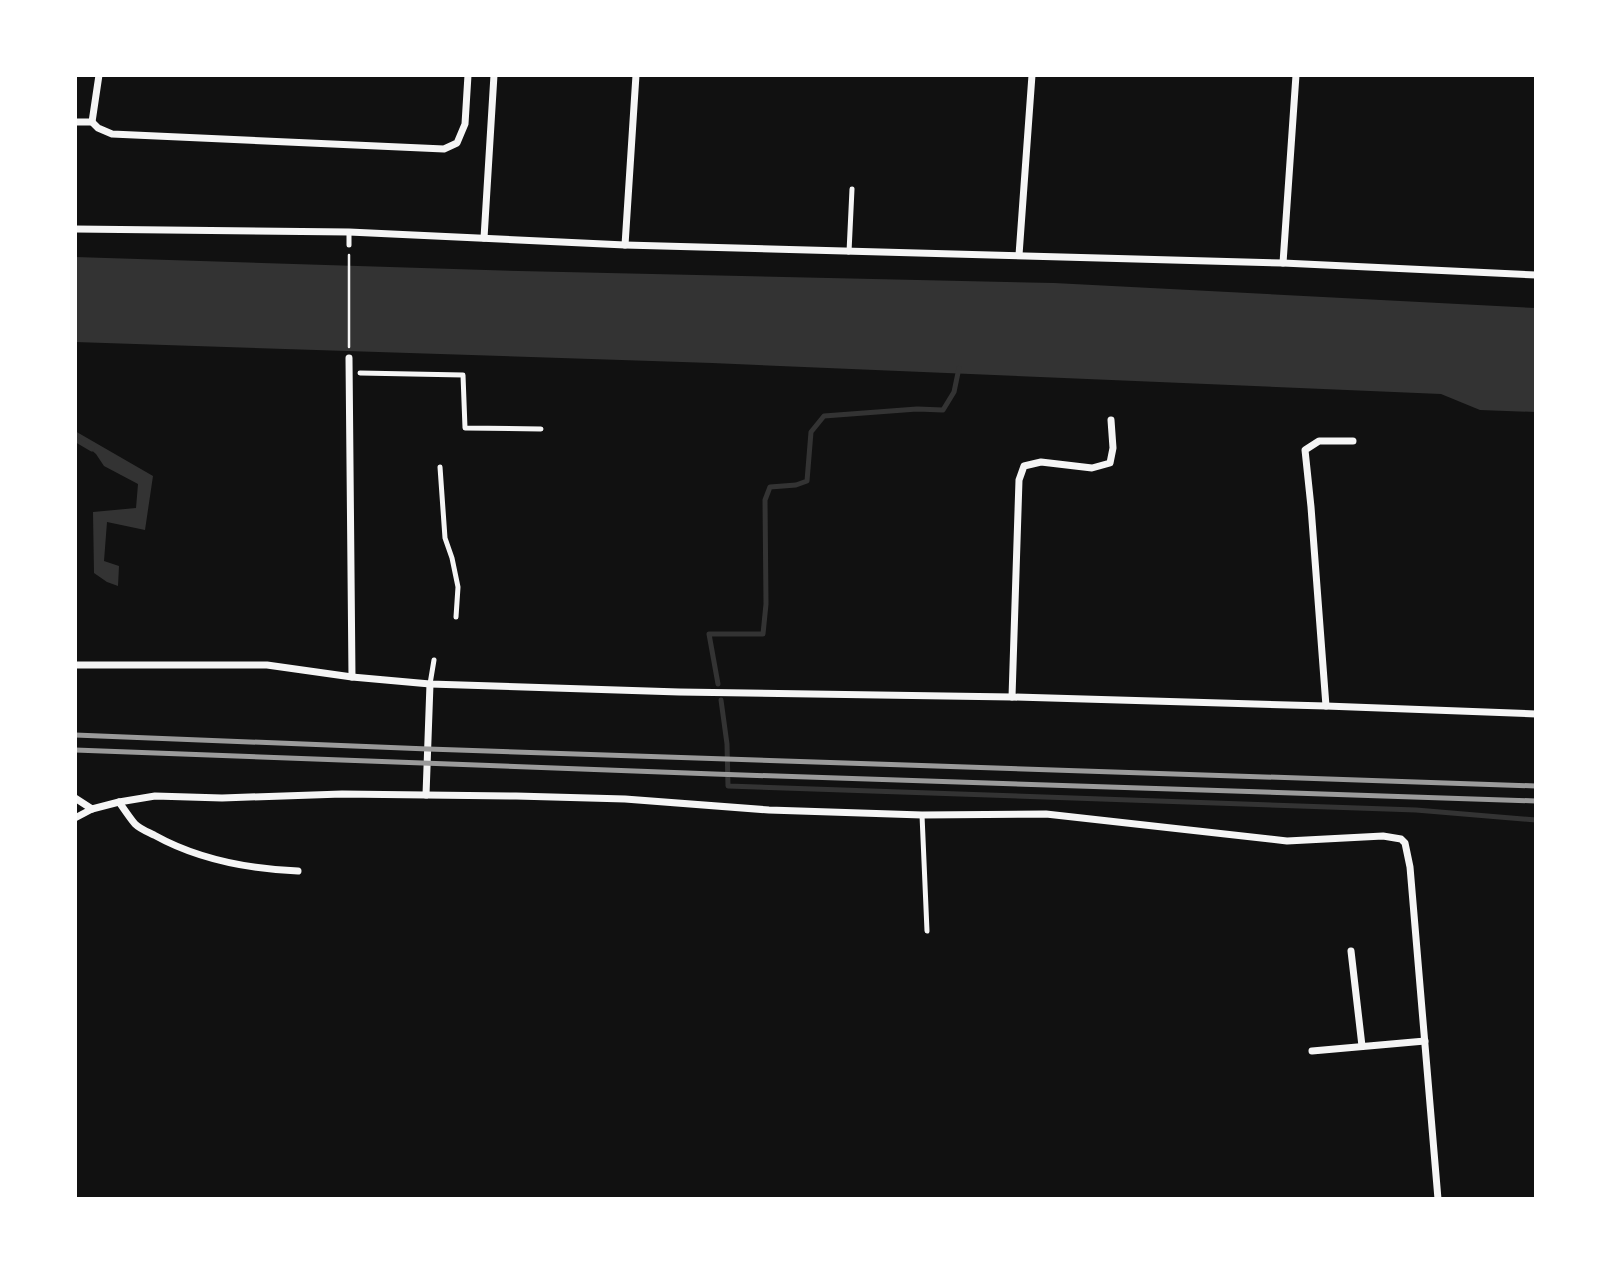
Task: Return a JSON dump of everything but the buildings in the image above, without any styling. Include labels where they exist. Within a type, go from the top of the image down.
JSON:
[{"type":"street","points":[[99,75],[92,122],[97,128],[112,134],[444,149],[457,143],[465,124],[468,75]]},
{"type":"street","points":[[484,238],[494,75]]},
{"type":"street","points":[[625,245],[636,75]]},
{"type":"street","points":[[1019,255],[1032,75]]},
{"type":"street","points":[[1283,263],[1296,75]]},
{"type":"street","points":[[75,122],[92,122]]},
{"type":"street","points":[[75,229],[349,232],[625,245],[1283,263],[1536,275]]},
{"type":"street","points":[[349,358],[352,677]]},
{"type":"street","points":[[1012,697],[1019,480],[1024,466],[1041,462],[1092,468],[1110,463],[1113,448],[1111,421]]},
{"type":"street","points":[[1326,706],[1305,450],[1319,441],[1353,441]]},
{"type":"street","points":[[75,665],[267,665],[430,684],[679,692],[1012,697],[1536,715]]},
{"type":"street","points":[[426,795],[430,684]]},
{"type":"street","points":[[75,818],[92,809],[155,796],[222,798],[342,794],[426,795],[625,799],[769,810],[922,815],[1046,814],[1287,841],[1382,835],[1401,839],[1405,843],[1410,867],[1438,1199]]},
{"type":"street","points":[[75,798],[92,809]]},
{"type":"street","points":[[119,802],[137,825],[186,849],[229,862],[298,871]]},
{"type":"street","points":[[1351,951],[1362,1046]]},
{"type":"street","points":[[1312,1051],[1425,1041]]},
{"type":"lane","points":[[849,252],[852,189]]},
{"type":"lane","points":[[349,232],[349,245]]},
{"type":"lane","points":[[360,373],[463,375],[465,428],[541,429]]},
{"type":"lane","points":[[440,467],[445,538],[458,587],[456,617]]},
{"type":"lane","points":[[430,684],[434,660]]},
{"type":"lane","points":[[922,815],[927,931]]},
{"type":"path","points":[[349,245],[349,358]]},
{"type":"shaded area","points":[[75,257],[519,271],[1054,283],[1536,308],[1536,412],[1480,410],[1441,394],[712,363],[75,342]]},
{"type":"shaded area","points":[[75,431],[153,476],[145,530],[107,522],[104,561],[119,566],[118,586],[94,573],[93,512],[136,508],[138,484],[104,466],[96,454],[75,436]]},
{"type":"waterway","points":[[718,684],[709,634],[763,634],[766,604],[765,500],[770,487],[796,485],[807,481],[811,432],[824,416],[917,409],[943,410],[954,392],[959,368]]},
{"type":"waterway","points":[[75,439],[92,449]]},
{"type":"waterway","points":[[721,700],[727,744],[728,786],[1416,810],[1536,820]]},
{"type":"railway","points":[[75,735],[1536,786]]},
{"type":"railway","points":[[75,750],[1536,801]]}]
